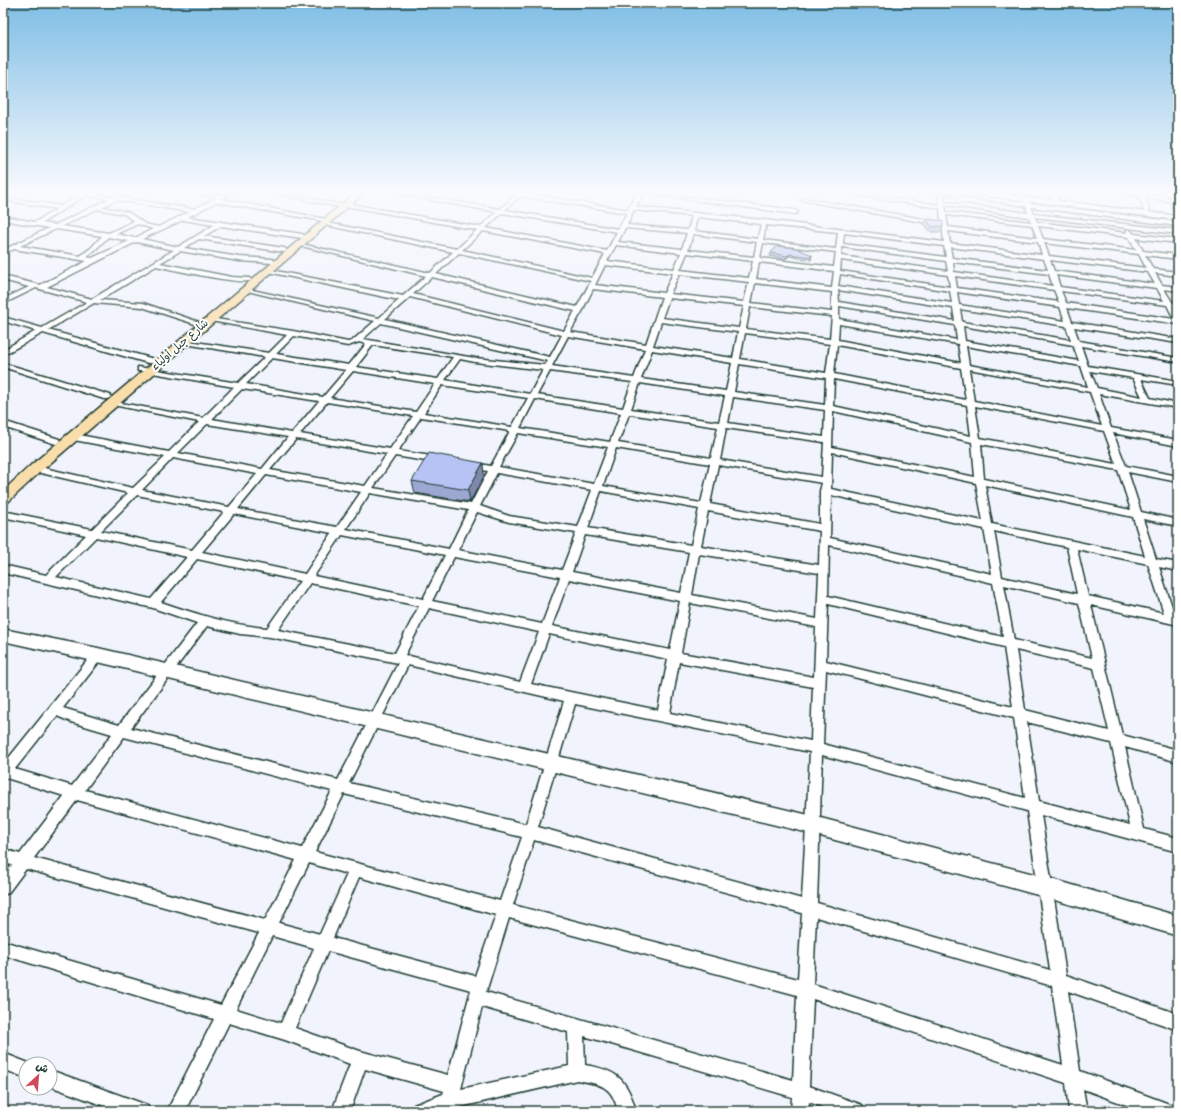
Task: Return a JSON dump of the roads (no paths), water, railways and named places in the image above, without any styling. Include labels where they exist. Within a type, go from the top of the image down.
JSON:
[{"type":"main road","name":"شارع جبل أولياء","points":[[270,266],[284,250],[290,246]]},
{"type":"main road","name":"شارع جبل أولياء","points":[[3,499],[35,469],[74,437],[110,400],[197,323],[247,285],[294,246]]},
{"type":"main road","name":"شارع جبل أولياء","points":[[147,367],[185,342],[247,285]]},
{"type":"main road","name":"شارع جبل أولياء","points":[[3,488],[56,441],[110,400]]},
{"type":"street","points":[[3,252],[14,246],[93,260]]},
{"type":"street","points":[[81,258],[96,246]]},
{"type":"street","points":[[3,302],[123,246]]},
{"type":"street","points":[[164,246],[256,261],[270,266],[567,334],[830,376],[1178,443]]},
{"type":"street","points":[[3,353],[93,301],[183,246]]},
{"type":"street","points":[[257,246],[284,250]]},
{"type":"street","points":[[355,246],[432,275],[580,310]]},
{"type":"street","points":[[418,246],[457,252],[594,283],[666,296],[747,304],[835,318],[1178,383]]},
{"type":"street","points":[[211,319],[348,344],[357,340],[380,321],[464,246]]},
{"type":"street","points":[[573,246],[610,253]]},
{"type":"street","points":[[176,1111],[224,1014],[342,787],[375,720],[426,603],[474,508],[613,246]]},
{"type":"street","points":[[641,246],[757,259],[955,291],[1064,306],[1111,322],[1178,341]]},
{"type":"street","points":[[524,688],[564,575],[649,348],[666,296],[687,246]]},
{"type":"street","points":[[663,717],[674,656],[687,598],[695,549],[723,425],[759,246]]},
{"type":"street","points":[[819,246],[896,252],[1178,288]]},
{"type":"street","points":[[947,246],[966,366],[980,481],[1009,642],[1032,807],[1078,1111]]},
{"type":"street","points":[[955,246],[1178,274]]},
{"type":"street","points":[[1043,246],[1076,343],[1122,468],[1152,561],[1175,620]]},
{"type":"street","points":[[1086,246],[1178,257]]},
{"type":"street","points":[[604,263],[753,281],[835,289],[1070,324],[1178,321],[1137,246]]},
{"type":"street","points":[[800,1111],[822,624],[830,376],[834,342],[835,289],[839,248]]},
{"type":"street","points":[[895,266],[896,252]]},
{"type":"street","points":[[839,258],[952,275],[1178,305]]},
{"type":"street","points":[[154,264],[232,279],[247,285],[380,321],[481,352],[548,368],[829,408],[976,440],[1178,479]]},
{"type":"street","points":[[3,278],[93,301],[143,305],[197,323]]},
{"type":"street","points":[[835,303],[1178,360]]},
{"type":"street","points":[[3,319],[42,330],[147,367],[239,387],[715,461],[826,486],[989,527],[1178,567]]},
{"type":"street","points":[[659,320],[834,342],[1178,406]]},
{"type":"street","points":[[47,580],[293,333]]},
{"type":"street","points":[[357,340],[458,356],[481,352],[553,360]]},
{"type":"street","points":[[185,342],[441,381],[533,397],[723,425],[828,444],[980,481],[1178,523]]},
{"type":"street","points":[[153,604],[352,367],[370,343]]},
{"type":"street","points":[[270,633],[393,452],[417,414],[458,356]]},
{"type":"street","points":[[3,365],[110,400],[206,421],[447,462]]},
{"type":"street","points":[[1136,376],[1147,400]]},
{"type":"street","points":[[3,424],[56,441]]},
{"type":"street","points":[[74,437],[263,472],[474,508],[505,518],[581,529],[823,570]]},
{"type":"street","points":[[463,464],[705,505],[824,528]]},
{"type":"street","points":[[35,469],[135,492],[822,624]]},
{"type":"street","points":[[3,514],[93,534],[546,627],[674,656],[819,683]]},
{"type":"street","points":[[824,540],[998,582],[1175,620]]},
{"type":"street","points":[[1071,544],[1086,600],[1139,835]]},
{"type":"street","points":[[3,569],[153,604],[204,621],[244,631],[270,633],[401,659],[570,698],[816,748],[1178,845]]},
{"type":"street","points":[[823,599],[1009,642],[1100,665]]},
{"type":"street","points":[[3,888],[204,621]]},
{"type":"street","points":[[3,635],[98,655],[813,825],[1045,887],[1178,926]]},
{"type":"street","points":[[98,655],[4,772],[74,793],[806,989],[1073,1077],[1166,1111]]},
{"type":"street","points":[[820,664],[1117,739],[1178,756]]},
{"type":"street","points":[[452,1092],[478,991],[552,763],[570,698]]},
{"type":"street","points":[[55,710],[71,717],[122,731],[342,787],[530,832],[810,908],[1058,980],[1178,1022]]},
{"type":"street","points":[[3,856],[323,942],[478,991],[576,1027],[663,1050],[801,1091],[856,1111]]},
{"type":"street","points":[[285,1032],[356,869]]},
{"type":"street","points":[[3,948],[285,1032],[452,1092]]},
{"type":"street","points":[[576,1027],[577,1072]]},
{"type":"street","points":[[341,1111],[360,1059]]},
{"type":"street","points":[[3,1061],[18,1067]]},
{"type":"street","points":[[420,1111],[452,1092],[577,1072],[601,1076],[614,1084],[624,1098],[627,1111]]},
{"type":"street","points":[[58,1081],[140,1111]]}]
